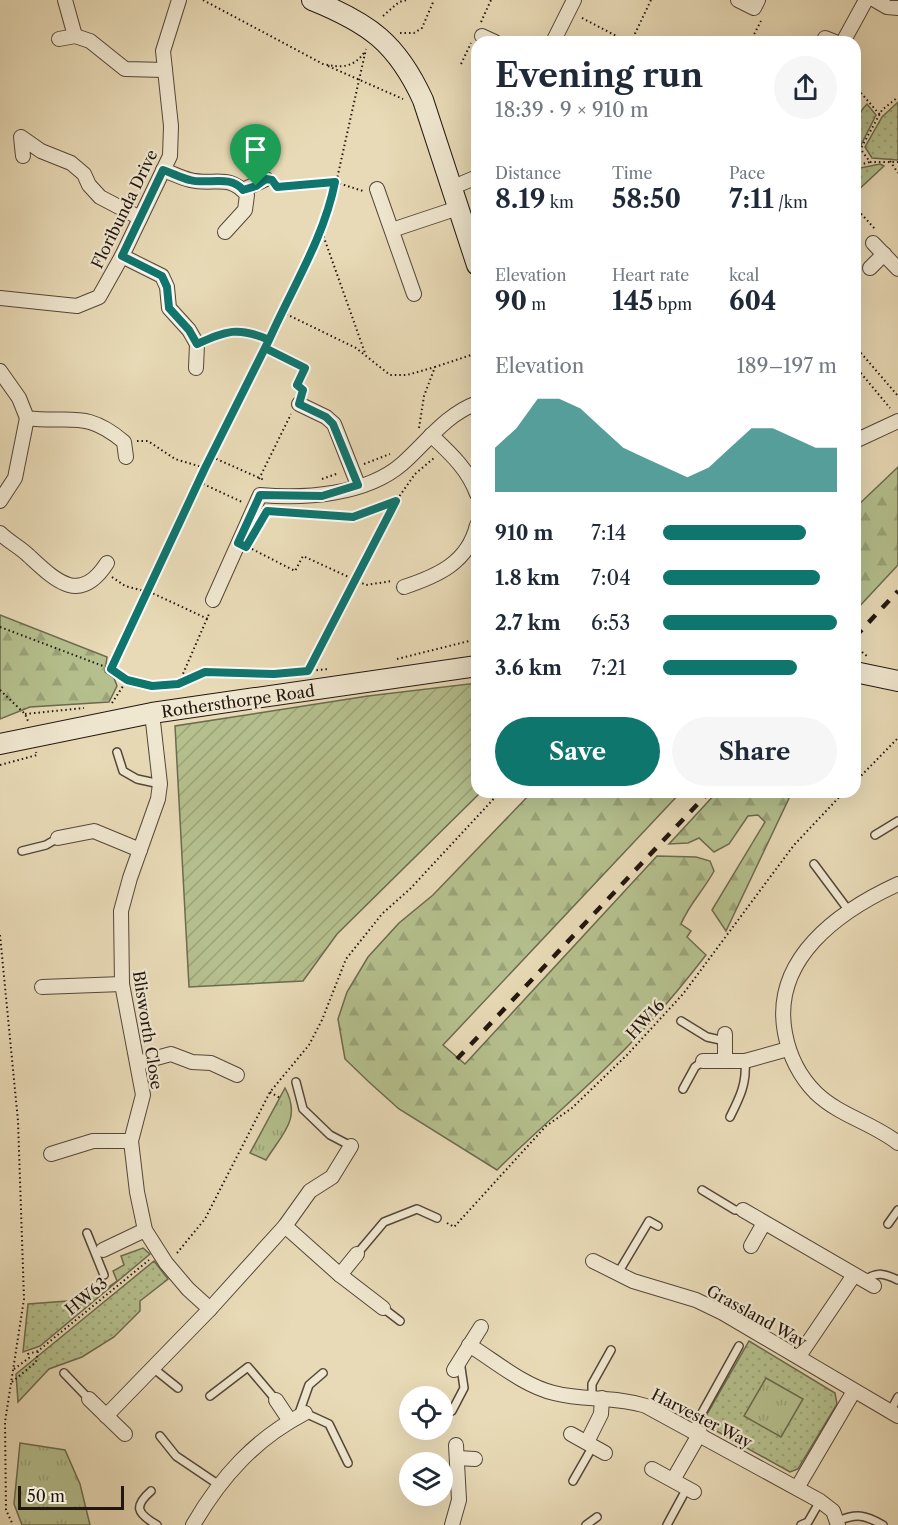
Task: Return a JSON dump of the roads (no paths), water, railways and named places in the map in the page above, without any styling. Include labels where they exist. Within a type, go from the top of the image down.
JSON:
[{"type":"street","points":[[64,0],[75,36]]},
{"type":"street","name":"Floribunda Drive","points":[[0,298],[77,306],[99,297],[122,256],[170,156],[171,126],[163,51],[179,0]]},
{"type":"street","points":[[312,0],[359,21],[388,43],[412,77],[427,113],[471,247]]},
{"type":"street","points":[[738,0],[756,4]]},
{"type":"street","points":[[846,36],[866,0]]},
{"type":"street","points":[[875,0],[886,7],[898,8]]},
{"type":"street","points":[[556,36],[571,6]]},
{"type":"street","points":[[59,39],[75,36],[90,41],[126,69],[165,70]]},
{"type":"street","points":[[23,156],[21,137],[41,151],[71,164],[84,174],[89,185],[100,197],[141,218]]},
{"type":"street","points":[[163,170],[189,180],[207,183],[218,180],[240,186],[247,195],[245,210],[225,232]]},
{"type":"street","points":[[243,190],[266,179]]},
{"type":"street","points":[[451,188],[471,180]]},
{"type":"street","points":[[378,193],[414,294]]},
{"type":"street","points":[[392,230],[458,208]]},
{"type":"street","points":[[873,243],[898,269]]},
{"type":"street","points":[[870,267],[884,254]]},
{"type":"street","points":[[122,256],[162,276],[167,287],[169,308],[189,330],[197,344],[196,368]]},
{"type":"street","points":[[0,370],[19,398],[27,418],[15,478],[1,499]]},
{"type":"street","points":[[299,404],[326,417],[333,424],[358,485]]},
{"type":"street","points":[[213,600],[238,543],[260,509],[260,495],[322,496],[358,485],[399,466],[424,433],[471,406]]},
{"type":"street","points":[[27,418],[70,417],[88,421],[111,431],[124,442],[126,457]]},
{"type":"street","points":[[861,438],[897,421]]},
{"type":"street","points":[[424,433],[445,448],[466,471],[471,481]]},
{"type":"street","points":[[0,533],[30,556],[47,575],[65,585],[82,585],[96,580],[104,567]]},
{"type":"street","points":[[404,587],[437,576],[466,551],[471,539]]},
{"type":"street","name":"Rothersthorpe Road","points":[[0,744],[152,713],[471,667]]},
{"type":"street","points":[[861,673],[898,681]]},
{"type":"street","name":"Blisworth Close","points":[[152,713],[160,784],[154,812],[121,911],[122,984],[143,1095],[131,1141],[137,1192],[146,1230],[162,1258],[188,1289],[210,1309]]},
{"type":"street","points":[[58,838],[94,831],[140,850]]},
{"type":"street","points":[[898,884],[873,895],[820,935],[789,975],[783,1021],[788,1048],[801,1074],[815,1092],[836,1110],[898,1143]]},
{"type":"street","points":[[42,987],[122,984]]},
{"type":"street","points":[[725,1037],[725,1060]]},
{"type":"street","points":[[703,1061],[745,1061],[788,1048]]},
{"type":"street","points":[[138,1063],[171,1054],[192,1062],[211,1062],[237,1075]]},
{"type":"street","points":[[51,1154],[93,1141],[131,1141]]},
{"type":"street","points":[[106,1416],[210,1309],[285,1226],[310,1191],[332,1177],[351,1146]]},
{"type":"street","points":[[743,1210],[864,1281],[799,1356]]},
{"type":"street","points":[[751,1246],[764,1222]]},
{"type":"street","points":[[285,1226],[340,1275],[383,1308]]},
{"type":"street","points":[[99,1252],[146,1230]]},
{"type":"street","points":[[340,1275],[357,1254]]},
{"type":"street","name":"Grassland Way","points":[[593,1261],[657,1289],[696,1300],[799,1356],[894,1414]]},
{"type":"street","points":[[457,1365],[481,1327]]},
{"type":"street","name":"Harvester Way","points":[[469,1345],[551,1393],[627,1399],[646,1406],[696,1431],[820,1501],[833,1511],[838,1523]]},
{"type":"street","points":[[797,1488],[854,1391]]},
{"type":"street","points":[[590,1444],[601,1414],[597,1398]]},
{"type":"street","points":[[89,1399],[125,1434]]},
{"type":"street","points":[[193,1525],[219,1485],[251,1449],[297,1417],[276,1400]]},
{"type":"street","points":[[673,1480],[696,1431]]},
{"type":"street","points":[[570,1434],[605,1454]]},
{"type":"street","points":[[452,1525],[459,1500],[457,1452],[475,1459]]},
{"type":"street","points":[[652,1469],[691,1490]]},
{"type":"lane","points":[[117,752],[123,771],[137,779],[160,784]]},
{"type":"lane","points":[[875,835],[898,821]]},
{"type":"lane","points":[[22,851],[46,845],[58,838]]},
{"type":"lane","points":[[814,864],[849,911]]},
{"type":"lane","points":[[681,1021],[706,1037],[725,1037]]},
{"type":"lane","points":[[682,1089],[695,1067],[703,1061]]},
{"type":"lane","points":[[730,1117],[742,1092],[746,1077],[745,1061]]},
{"type":"lane","points":[[296,1083],[303,1108],[330,1135],[351,1146]]},
{"type":"lane","points":[[702,1190],[735,1210],[743,1210]]},
{"type":"lane","points":[[357,1254],[384,1221],[417,1209],[437,1218]]},
{"type":"lane","points":[[888,1224],[898,1210]]},
{"type":"lane","points":[[618,1273],[649,1221],[658,1226]]},
{"type":"lane","points":[[87,1233],[99,1252],[104,1275]]},
{"type":"lane","points":[[864,1281],[875,1273],[886,1274],[898,1280]]},
{"type":"lane","points":[[383,1308],[400,1321]]},
{"type":"lane","points":[[696,1431],[739,1346]]},
{"type":"lane","points":[[597,1398],[592,1384],[611,1350]]},
{"type":"lane","points":[[453,1409],[464,1388],[457,1365]]},
{"type":"lane","points":[[210,1396],[248,1367],[276,1400]]},
{"type":"lane","points":[[153,1368],[178,1388]]},
{"type":"lane","points":[[323,1373],[309,1385],[297,1417],[329,1424],[348,1463]]},
{"type":"lane","points":[[64,1374],[89,1399]]},
{"type":"lane","points":[[894,1414],[898,1397]]},
{"type":"lane","points":[[160,1436],[176,1456],[219,1485]]},
{"type":"lane","points":[[573,1481],[590,1444]]},
{"type":"lane","points":[[667,1525],[691,1490]]},
{"type":"lane","points":[[151,1491],[139,1502],[138,1506],[142,1513],[157,1525]]},
{"type":"lane","points":[[801,1525],[808,1522],[820,1501]]},
{"type":"lane","points":[[838,1523],[853,1515],[865,1515],[883,1525]]},
{"type":"lane","points":[[586,1525],[597,1517]]},
{"type":"railway","points":[[861,631],[898,591]]},
{"type":"railway","points":[[457,1059],[703,798]]}]
